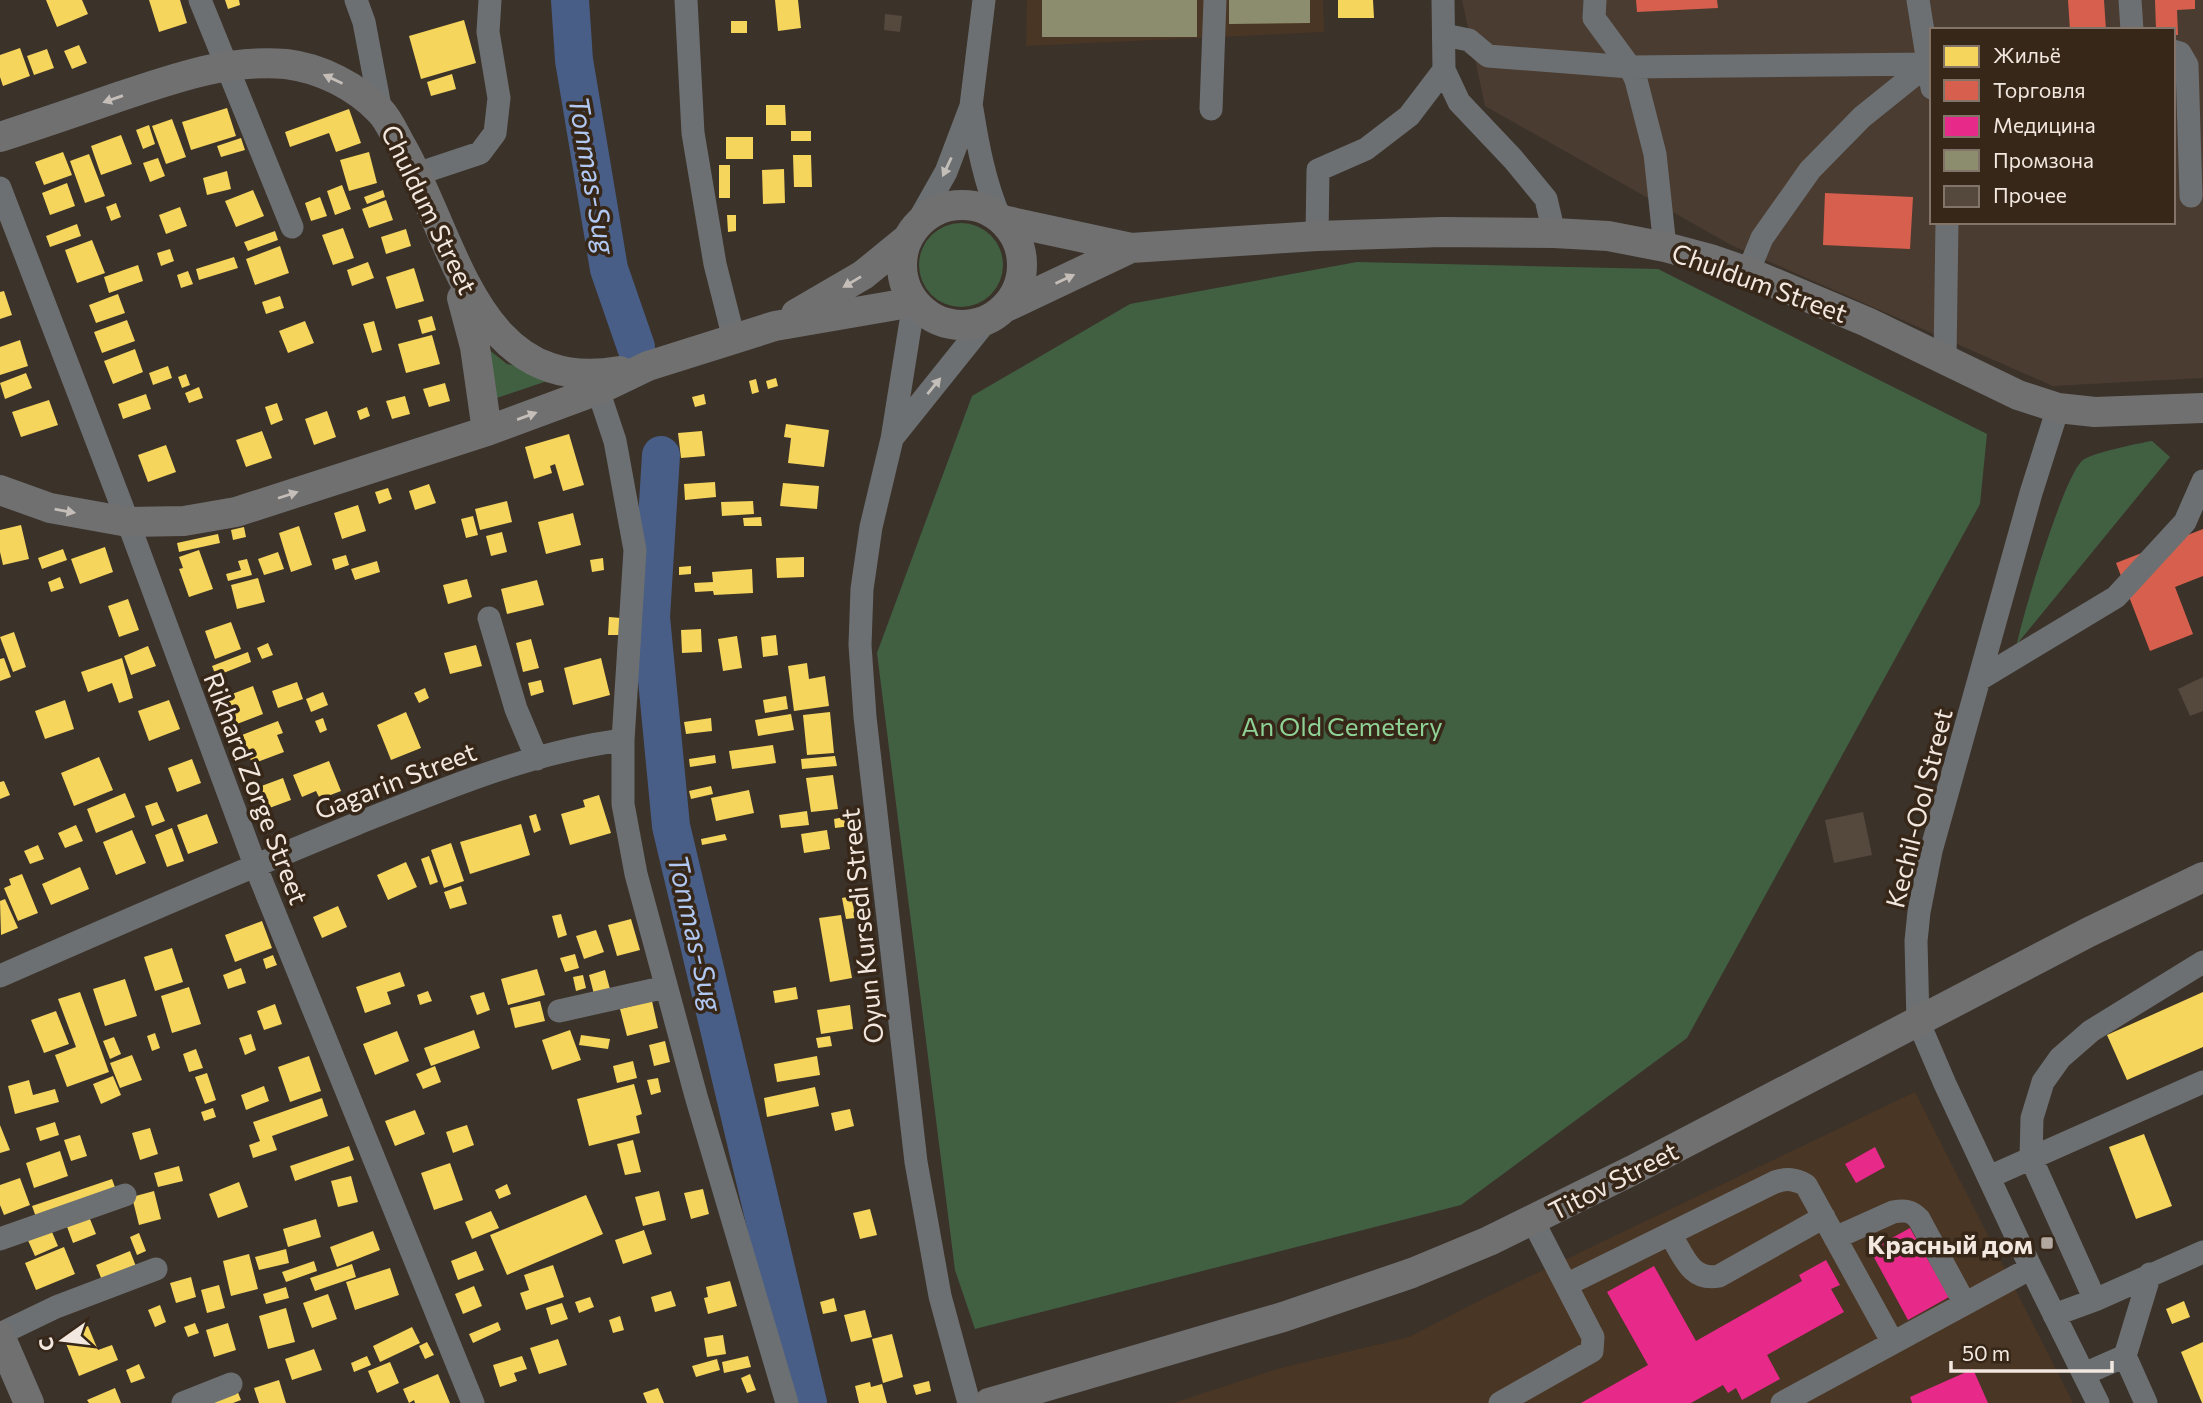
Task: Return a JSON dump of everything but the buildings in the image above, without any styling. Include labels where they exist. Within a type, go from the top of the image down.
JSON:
[{"type":"main road","name":"Chuldum Street","points":[[0,137],[191,72],[226,65],[288,64],[335,78],[381,112],[417,174],[450,252],[481,313],[501,338],[526,357],[550,369],[576,375],[605,374],[648,366],[775,326],[914,302]]},
{"type":"main road","points":[[966,204],[984,209],[1001,219],[1013,233],[1021,252],[1022,272],[1016,292],[995,314],[971,325],[953,325],[936,320],[914,302],[902,273],[902,256],[911,233],[930,213],[947,206],[966,204]]},
{"type":"main road","name":"Chuldum Street","points":[[1001,219],[1130,248],[1317,236],[1441,232],[1608,236],[1665,247],[1748,272],[1867,322],[2018,395],[2058,408],[2095,412],[2203,408]]},
{"type":"main road","name":"Chuldum Street","points":[[775,326],[863,275],[911,233]]},
{"type":"main road","name":"Chuldum Street","points":[[995,314],[1130,248]]},
{"type":"main road","points":[[450,252],[475,347],[487,431]]},
{"type":"main road","name":"Chuldum Street","points":[[0,489],[50,508],[128,522],[184,521],[236,512],[487,431],[598,390],[648,366]]},
{"type":"main road","name":"Titov Street","points":[[989,1403],[1283,1317],[1448,1259],[1533,1221],[2077,939],[2203,877]]},
{"type":"main road","points":[[0,1335],[29,1403]]},
{"type":"street","points":[[200,0],[292,227]]},
{"type":"street","points":[[356,0],[364,22],[381,112]]},
{"type":"street","points":[[417,174],[480,153],[495,133],[499,97],[488,32],[490,0]]},
{"type":"street","points":[[686,0],[693,133],[715,264],[734,339]]},
{"type":"street","points":[[911,233],[946,172],[971,106],[984,0]]},
{"type":"street","points":[[1211,109],[1215,0]]},
{"type":"street","points":[[1443,0],[1444,70],[1459,102],[1513,159],[1546,199],[1554,233]]},
{"type":"street","points":[[1595,0],[1594,18],[1630,67],[1636,80],[1655,155],[1665,247]]},
{"type":"street","points":[[1918,0],[1930,64]]},
{"type":"street","points":[[2130,0],[2132,28]]},
{"type":"street","points":[[1444,35],[1469,40],[1488,56],[1630,67],[1930,64]]},
{"type":"street","points":[[2175,52],[2184,57],[2187,65],[2191,197]]},
{"type":"street","points":[[1748,272],[1762,238],[1810,170],[1862,117],[1930,64]]},
{"type":"street","points":[[1317,236],[1318,170],[1366,149],[1409,116],[1444,70]]},
{"type":"street","points":[[971,106],[990,195],[1001,219]]},
{"type":"street","name":"Rikhard Zorge Street","points":[[0,188],[255,865],[473,1403]]},
{"type":"street","points":[[1945,359],[1947,224]]},
{"type":"street","name":"Oyun Kursedi Street","points":[[914,302],[892,439],[872,527],[862,589],[860,645],[864,705],[916,1162],[940,1296],[969,1403]]},
{"type":"street","name":"Oyun Kursedi Street","points":[[892,439],[995,314]]},
{"type":"street","points":[[598,390],[615,441],[635,550],[623,740],[623,804],[666,986],[762,1326],[787,1403]]},
{"type":"street","name":"Kechil-Ool Street","points":[[2058,408],[2031,493],[1923,886],[1916,941],[1918,1021],[2031,1268],[2098,1403]]},
{"type":"street","points":[[1980,679],[2116,597],[2185,522],[2203,481]]},
{"type":"street","points":[[489,618],[516,709],[537,758]]},
{"type":"street","name":"Gagarin Street","points":[[0,976],[255,865],[453,785],[586,745],[623,740]]},
{"type":"street","points":[[2095,1300],[2031,1158],[2032,1118],[2043,1082],[2060,1058],[2091,1031],[2203,961]]},
{"type":"street","points":[[559,1011],[666,986]]},
{"type":"street","points":[[1989,1177],[2203,1082]]},
{"type":"street","points":[[1566,1285],[1786,1179],[1797,1180],[1806,1185],[1893,1343]]},
{"type":"street","points":[[0,1239],[125,1195]]},
{"type":"street","points":[[1835,1238],[1893,1212],[1913,1212],[1965,1304]]},
{"type":"street","points":[[1670,1234],[1693,1271],[1701,1276],[1712,1277],[1719,1276],[1824,1217]]},
{"type":"street","points":[[1500,1403],[1592,1350],[1593,1337],[1533,1221]]},
{"type":"street","points":[[2054,1315],[2095,1300],[2203,1252]]},
{"type":"street","points":[[1782,1403],[2031,1268]]},
{"type":"street","points":[[0,1335],[56,1307],[156,1269]]},
{"type":"street","points":[[2146,1403],[2124,1356],[2150,1274]]},
{"type":"street","points":[[2084,1374],[2124,1356]]},
{"type":"street","points":[[183,1403],[231,1384]]},
{"type":"shaded area","points":[[1027,0],[1323,0],[1324,32],[1026,46]]},
{"type":"shaded area","points":[[1462,0],[2203,0],[2203,378],[2053,386],[1731,245],[1485,106]]},
{"type":"shaded area","points":[[1915,1092],[2073,1403],[1173,1403],[1277,1369],[1409,1337]]},
{"type":"green space","points":[[953,223],[969,223],[985,230],[996,241],[1003,257],[1000,281],[991,295],[969,307],[953,307],[937,300],[926,289],[919,273],[919,257],[926,241],[937,230]]},
{"type":"green space","name":"An Old Cemetery","points":[[1357,262],[1658,269],[1987,434],[1980,504],[1687,1038],[1461,1205],[975,1329],[955,1270],[877,653],[972,396],[1130,304]]},
{"type":"green space","points":[[469,334],[507,364],[562,376],[488,401]]},
{"type":"green space","points":[[2152,441],[2170,457],[2017,644],[2045,546],[2075,471],[2083,460],[2089,457]]},
{"type":"waterway","name":"Tonmas-Sug","points":[[570,0],[574,60],[609,269],[636,347]]},
{"type":"waterway","name":"Tonmas-Sug","points":[[661,455],[651,617],[671,826],[808,1403]]},
{"type":"place","name":"Красный дом","points":[[2047,1243]]}]
